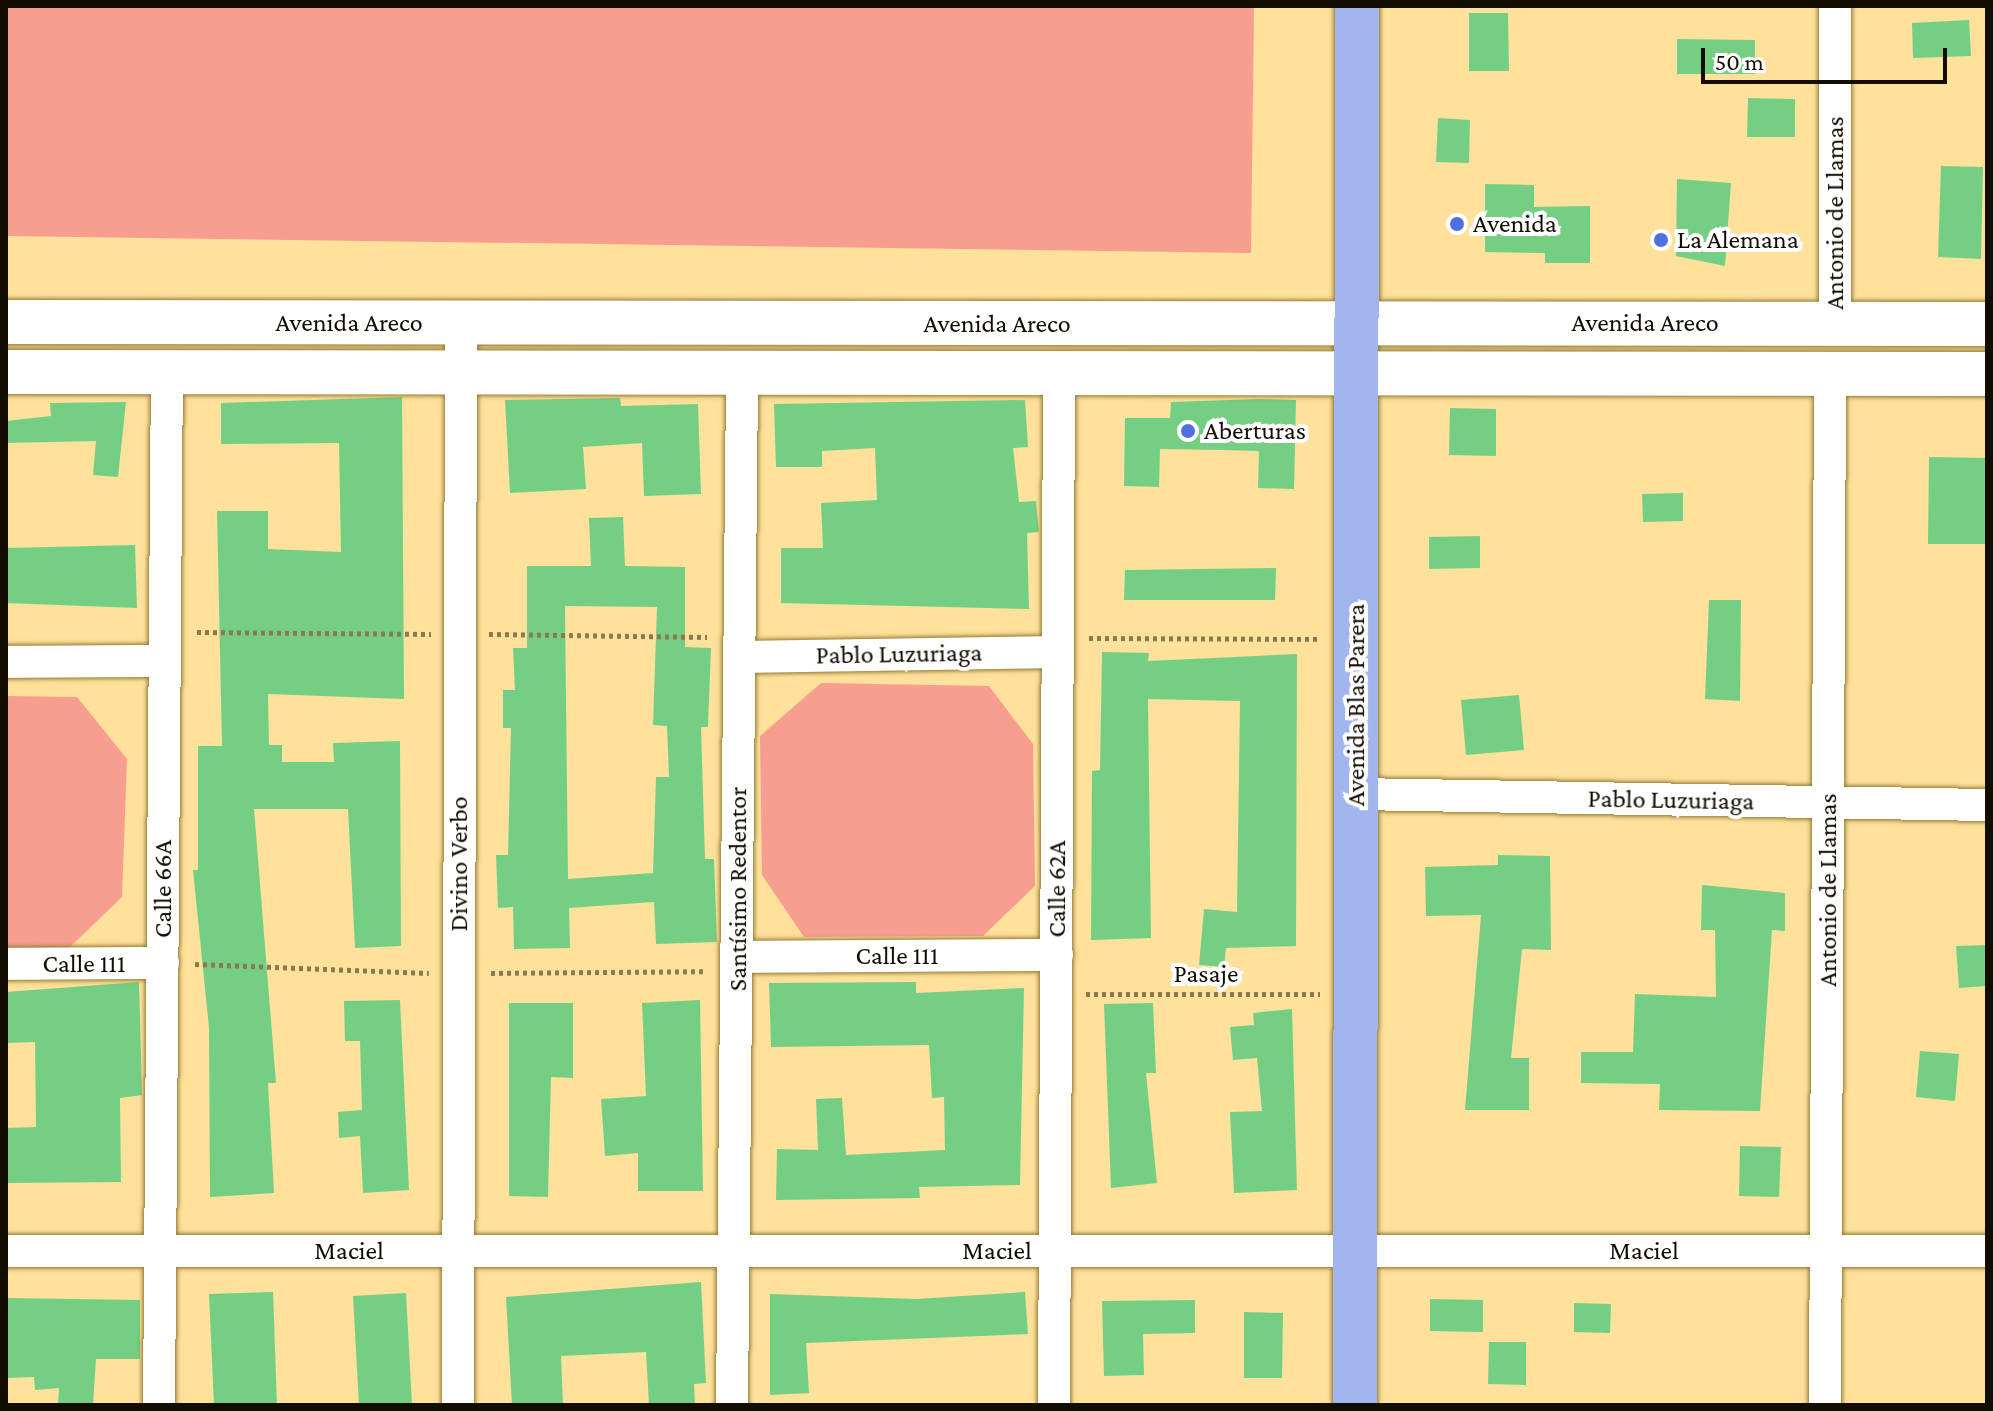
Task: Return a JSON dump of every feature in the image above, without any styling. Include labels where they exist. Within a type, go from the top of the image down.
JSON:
[{"type":"main road","name":"Avenida Blas Parera","points":[[1355,1405],[1357,6]]},
{"type":"main road","name":"Avenida Areco","points":[[6,322],[1987,324]]},
{"type":"main road","name":"Avenida Areco","points":[[6,372],[1987,374]]},
{"type":"street","name":"Antonio de Llamas","points":[[1835,6],[1835,323]]},
{"type":"street","name":"Divino Verbo","points":[[458,1405],[461,323]]},
{"type":"street","name":"Calle 66A","points":[[159,1405],[167,372]]},
{"type":"street","name":"Santísimo Redentor","points":[[732,1405],[742,373]]},
{"type":"street","name":"Calle 62A","points":[[1054,1405],[1059,373]]},
{"type":"street","name":"Antonio de Llamas","points":[[1825,1405],[1830,374]]},
{"type":"street","name":"Pablo Luzuriaga","points":[[740,657],[1058,645]]},
{"type":"street","points":[[6,662],[165,661]]},
{"type":"street","name":"Pablo Luzuriaga","points":[[1356,794],[1987,805]]},
{"type":"street","name":"Calle 111","points":[[737,957],[1057,955]]},
{"type":"street","name":"Calle 111","points":[[6,964],[163,963]]},
{"type":"street","name":"Maciel","points":[[6,1251],[1987,1251]]},
{"type":"path","points":[[1058,645],[1356,639]]},
{"type":"path","name":"Pasaje","points":[[1057,994],[1356,994]]},
{"type":"shaded area","points":[[6,6],[1254,6],[1251,253],[6,236]]},
{"type":"shaded area","points":[[821,683],[989,686],[1033,744],[1035,886],[983,936],[804,937],[762,875],[760,736]]},
{"type":"shaded area","points":[[6,696],[77,697],[127,759],[122,897],[70,947],[6,947]]},
{"type":"building","points":[[1469,13],[1508,13],[1509,71],[1469,71]]},
{"type":"building","points":[[1969,20],[1971,56],[1913,58],[1912,23]]},
{"type":"building","points":[[1677,39],[1755,40],[1755,74],[1677,74]]},
{"type":"building","points":[[1748,98],[1795,99],[1795,137],[1747,137]]},
{"type":"building","points":[[1438,118],[1470,120],[1469,163],[1436,162]]},
{"type":"building","points":[[1941,166],[1983,167],[1981,259],[1938,257]]},
{"type":"building","points":[[1677,179],[1731,183],[1725,266],[1676,256]]},
{"type":"building","points":[[1485,184],[1534,185],[1534,207],[1590,206],[1590,263],[1545,263],[1545,253],[1485,252]]},
{"type":"building","points":[[402,397],[404,699],[268,694],[269,745],[282,745],[282,762],[334,762],[333,743],[400,741],[401,946],[355,948],[348,809],[254,809],[276,1083],[268,1083],[274,1193],[210,1197],[209,1028],[193,870],[198,870],[198,746],[222,746],[217,511],[268,511],[268,549],[341,552],[339,443],[221,444],[221,403]]},
{"type":"building","points":[[620,398],[621,406],[698,404],[701,494],[644,496],[642,443],[583,447],[586,489],[510,493],[505,400]]},
{"type":"building","points":[[1025,400],[1028,447],[1013,448],[1019,502],[1036,501],[1039,532],[1027,533],[1029,609],[781,603],[781,548],[823,548],[821,503],[877,500],[875,448],[822,451],[822,467],[776,467],[774,404]]},
{"type":"building","points":[[1296,400],[1294,489],[1258,488],[1259,451],[1224,450],[1160,449],[1159,487],[1124,486],[1125,418],[1170,418],[1171,402]]},
{"type":"building","points":[[126,402],[118,477],[93,475],[96,441],[6,443],[6,421],[51,416],[50,403]]},
{"type":"building","points":[[1450,408],[1496,409],[1496,456],[1449,455]]},
{"type":"building","points":[[1929,457],[1987,458],[1987,544],[1928,544]]},
{"type":"building","points":[[1683,493],[1683,521],[1643,522],[1642,494]]},
{"type":"building","points":[[623,517],[625,566],[685,567],[685,647],[711,648],[708,727],[701,727],[705,859],[714,859],[717,942],[656,944],[654,902],[569,908],[570,948],[514,949],[513,907],[498,908],[496,855],[508,855],[511,728],[503,728],[503,690],[515,690],[513,648],[527,648],[527,566],[591,566],[589,518]],"holes":[[[565,606],[657,607],[653,725],[667,726],[669,777],[656,777],[653,873],[568,879]]]},
{"type":"building","points":[[1480,536],[1480,568],[1429,569],[1429,537]]},
{"type":"building","points":[[135,545],[137,608],[6,603],[6,548]]},
{"type":"building","points":[[1276,568],[1275,600],[1124,600],[1125,570]]},
{"type":"building","points":[[1709,600],[1741,600],[1740,701],[1705,699]]},
{"type":"building","points":[[1102,652],[1149,653],[1148,661],[1297,654],[1296,946],[1226,948],[1224,967],[1199,965],[1204,909],[1237,912],[1240,701],[1148,699],[1151,938],[1091,940],[1092,771],[1100,770]]},
{"type":"building","points":[[1519,695],[1524,750],[1466,755],[1461,700]]},
{"type":"building","points":[[1498,855],[1550,856],[1551,950],[1522,949],[1511,1058],[1529,1058],[1529,1110],[1465,1110],[1481,915],[1426,916],[1425,867],[1498,865]]},
{"type":"building","points":[[1702,885],[1785,893],[1785,931],[1772,930],[1760,1111],[1659,1110],[1660,1084],[1581,1083],[1581,1052],[1633,1052],[1635,994],[1716,997],[1715,930],[1701,930]]},
{"type":"building","points":[[1987,945],[1987,986],[1959,988],[1956,946]]},
{"type":"building","points":[[139,982],[142,1095],[120,1098],[121,1182],[6,1183],[6,1128],[36,1127],[35,1042],[6,1043],[6,992]]},
{"type":"building","points":[[916,982],[916,993],[1024,988],[1020,1185],[919,1187],[920,1198],[776,1200],[777,1149],[818,1150],[816,1099],[842,1098],[846,1155],[945,1150],[944,1097],[932,1098],[929,1045],[771,1047],[769,983]]},
{"type":"building","points":[[400,1000],[409,1190],[363,1193],[360,1136],[339,1138],[338,1112],[362,1110],[360,1041],[345,1041],[344,1001]]},
{"type":"building","points":[[700,1000],[703,1191],[638,1191],[638,1153],[605,1156],[601,1099],[646,1096],[642,1003]]},
{"type":"building","points":[[509,1003],[573,1003],[573,1078],[551,1077],[548,1197],[509,1196]]},
{"type":"building","points":[[1153,1003],[1156,1073],[1146,1073],[1157,1183],[1111,1188],[1104,1004]]},
{"type":"building","points":[[1292,1009],[1297,1190],[1234,1193],[1230,1112],[1262,1111],[1257,1058],[1233,1060],[1230,1027],[1254,1025],[1253,1013]]},
{"type":"building","points":[[1920,1051],[1959,1054],[1955,1101],[1916,1097]]},
{"type":"building","points":[[1740,1146],[1781,1147],[1779,1197],[1739,1196]]},
{"type":"building","points":[[701,1282],[706,1383],[694,1384],[695,1405],[649,1405],[646,1352],[561,1356],[563,1405],[512,1405],[506,1297]]},
{"type":"building","points":[[273,1292],[277,1405],[214,1405],[209,1294]]},
{"type":"building","points":[[1025,1292],[1028,1334],[806,1343],[809,1393],[770,1395],[770,1294],[916,1299]]},
{"type":"building","points":[[406,1293],[412,1405],[359,1405],[353,1296]]},
{"type":"building","points":[[6,1298],[140,1300],[140,1359],[96,1359],[93,1405],[58,1405],[59,1388],[35,1390],[34,1377],[6,1378]]},
{"type":"building","points":[[1430,1299],[1483,1300],[1483,1332],[1430,1331]]},
{"type":"building","points":[[1195,1300],[1195,1333],[1143,1334],[1144,1375],[1104,1376],[1102,1301]]},
{"type":"building","points":[[1574,1303],[1611,1304],[1610,1333],[1574,1332]]},
{"type":"building","points":[[1244,1312],[1283,1313],[1282,1378],[1244,1378]]},
{"type":"building","points":[[1489,1342],[1526,1342],[1526,1385],[1488,1384]]},
{"type":"place","name":"Avenida","points":[[1457,224]]},
{"type":"place","name":"La Alemana","points":[[1661,240]]},
{"type":"place","name":"Aberturas","points":[[1188,431]]}]
